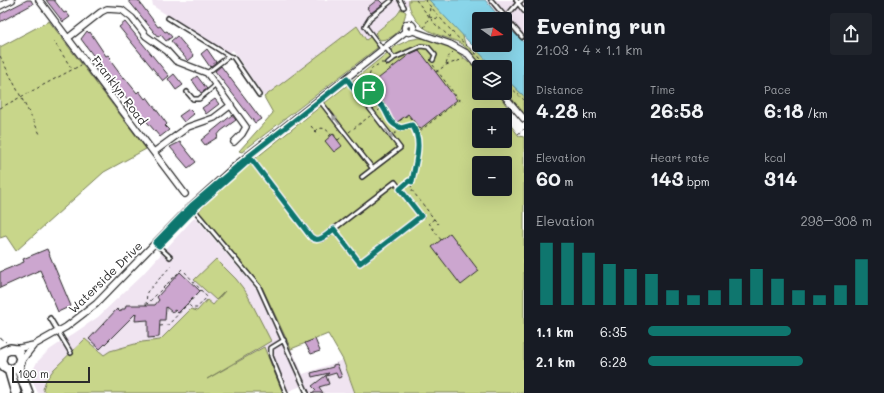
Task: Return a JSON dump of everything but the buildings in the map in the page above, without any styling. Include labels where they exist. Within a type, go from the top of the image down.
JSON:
[{"type":"main road","points":[[16,393],[9,370],[2,365],[0,359],[6,346],[19,352],[20,363],[28,393]]},
{"type":"main road","points":[[9,370],[20,363]]},
{"type":"street","points":[[0,6],[12,0]]},
{"type":"street","name":"Franklyn Road","points":[[39,0],[185,194]]},
{"type":"street","points":[[68,38],[101,12],[107,9],[122,10],[132,18],[146,36],[176,61],[207,73],[246,127],[242,134],[234,142]]},
{"type":"street","name":"Waterside Drive","points":[[20,363],[34,345],[79,319],[96,304],[191,206],[249,156],[406,31],[410,32],[413,30],[457,48]]},
{"type":"street","points":[[457,48],[470,56],[473,60]]},
{"type":"street","points":[[508,100],[524,119]]},
{"type":"street","points":[[154,152],[188,127],[214,118],[231,105]]},
{"type":"street","name":"Waterside Drive","points":[[6,346],[34,345]]},
{"type":"lane","points":[[400,0],[404,7]]},
{"type":"lane","points":[[491,0],[500,12]]},
{"type":"lane","points":[[509,12],[517,1],[522,0]]},
{"type":"lane","points":[[391,1],[370,18],[365,26],[384,49],[394,58]]},
{"type":"lane","points":[[517,1],[524,11]]},
{"type":"lane","points":[[168,18],[229,56],[233,57],[259,95]]},
{"type":"lane","points":[[512,26],[522,37]]},
{"type":"lane","points":[[387,64],[394,58],[421,46],[428,48],[435,55],[433,60]]},
{"type":"lane","points":[[207,73],[229,56]]},
{"type":"lane","points":[[347,79],[400,148],[362,177]]},
{"type":"lane","points":[[187,92],[193,99],[199,99],[216,84]]},
{"type":"lane","points":[[320,100],[373,169]]},
{"type":"lane","points":[[249,156],[313,239],[319,240],[395,182],[421,216],[360,263],[334,229]]},
{"type":"lane","points":[[191,206],[259,287],[307,393]]},
{"type":"lane","points":[[155,243],[170,257]]},
{"type":"lane","points":[[50,318],[71,353]]},
{"type":"lane","points":[[284,340],[271,348],[271,356],[286,393]]},
{"type":"path","points":[[416,0],[429,17],[450,37],[457,48],[449,56],[446,65]]},
{"type":"path","points":[[425,0],[441,19],[483,60]]},
{"type":"path","points":[[423,30],[429,17],[430,5]]},
{"type":"path","points":[[429,17],[441,19]]},
{"type":"path","points":[[53,40],[72,70]]},
{"type":"path","points":[[0,56],[40,134]]},
{"type":"path","points":[[437,72],[446,65],[470,56]]},
{"type":"path","points":[[433,60],[431,62],[437,72],[459,100],[463,102]]},
{"type":"path","points":[[0,108],[85,62]]},
{"type":"path","points":[[387,64],[381,63],[372,66],[368,80],[369,90],[371,97],[382,107],[387,118],[401,128]]},
{"type":"path","points":[[357,76],[369,90]]},
{"type":"path","points":[[354,89],[363,83]]},
{"type":"path","points":[[512,89],[524,100]]},
{"type":"path","points":[[395,125],[408,115],[420,131],[459,100]]},
{"type":"path","points":[[315,131],[320,128],[324,128],[331,134],[333,133],[338,140],[385,105]]},
{"type":"path","points":[[390,136],[401,128],[414,123]]},
{"type":"path","points":[[412,125],[417,133],[419,141],[413,182],[410,189],[438,224]]},
{"type":"path","points":[[312,126],[319,136]]},
{"type":"path","points":[[518,134],[524,129]]},
{"type":"path","points":[[400,189],[409,181],[413,182]]},
{"type":"path","points":[[434,219],[429,223],[441,240]]},
{"type":"path","points":[[171,266],[147,292],[146,305],[182,269]]},
{"type":"path","points":[[185,272],[207,296],[197,308],[192,308],[188,304]]},
{"type":"path","points":[[160,326],[168,325],[201,290]]},
{"type":"path","points":[[0,338],[6,346]]},
{"type":"shaded area","points":[[152,0],[409,0],[411,3],[398,11],[397,14],[366,40],[357,26],[264,97],[233,50],[227,54],[153,6]]},
{"type":"shaded area","points":[[486,0],[524,0],[524,42],[512,31],[512,12],[496,12]]},
{"type":"shaded area","points":[[195,217],[258,291],[279,338],[285,335],[303,374],[343,360],[355,393],[304,393],[301,386],[284,393],[38,393],[32,380],[32,372],[37,362],[48,351],[98,317],[142,275]]},
{"type":"green space","points":[[409,0],[434,0],[462,32],[465,44],[472,52],[476,54],[478,52],[483,52],[488,60],[476,60],[465,46],[427,30],[413,15]]},
{"type":"green space","points":[[401,9],[406,12],[401,27],[391,37],[380,40],[375,33],[397,15]]},
{"type":"green space","points":[[49,21],[146,149],[104,172],[16,251],[6,236],[0,238],[0,47]]},
{"type":"green space","points":[[357,26],[366,40],[373,35],[378,43],[377,48],[242,152],[239,151],[273,113],[264,97]]},
{"type":"green space","points":[[419,38],[436,41],[452,49],[472,65],[472,100],[503,100],[508,108],[472,108],[472,148],[512,148],[512,127],[519,136],[524,137],[524,393],[355,393],[343,360],[328,334],[291,349],[262,287],[198,212],[213,195],[246,166],[396,46],[409,40]]},
{"type":"green space","points":[[512,85],[524,96],[524,115],[511,100]]},
{"type":"green space","points":[[216,259],[236,279],[246,292],[271,341],[207,379],[264,347],[283,393],[45,393],[43,389],[46,380],[54,369],[85,339],[104,355],[110,351],[142,342],[160,340],[191,309],[197,311],[207,300],[213,305],[225,291],[216,300],[194,280]]},
{"type":"water","points":[[429,0],[485,0],[495,12],[472,12],[472,45]]},
{"type":"water","points":[[512,31],[524,43],[524,96],[512,85],[512,60],[486,60],[479,52],[512,52]]},
{"type":"route","points":[[369,90],[363,83],[354,89],[347,79],[249,156],[251,159],[197,207],[159,246],[155,243],[191,206],[236,165],[249,156],[313,239],[319,240],[334,229],[360,263],[421,216],[400,189],[409,181],[412,182],[419,141],[417,133],[412,125],[401,128],[387,118],[382,107],[371,97],[369,90]]}]
